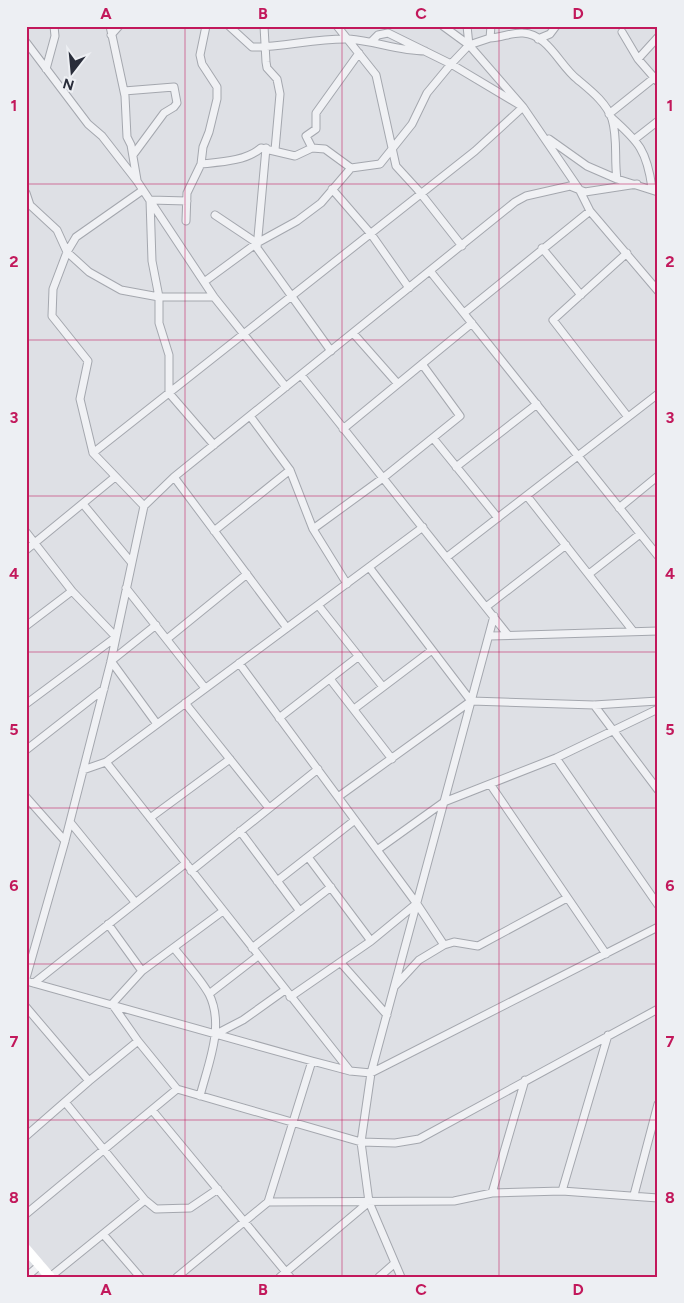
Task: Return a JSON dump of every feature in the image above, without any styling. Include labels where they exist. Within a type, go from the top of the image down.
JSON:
[{"type":"street","points":[[46,69],[55,36],[54,26]]},
{"type":"street","points":[[110,26],[124,91],[126,137],[133,155],[137,181]]},
{"type":"street","points":[[111,35],[119,26]]},
{"type":"street","points":[[186,220],[187,193],[201,164],[203,146],[209,132],[217,99],[217,87],[202,64],[200,55],[206,26]]},
{"type":"street","points":[[229,26],[252,47],[264,47],[343,31]]},
{"type":"street","points":[[264,26],[267,68],[277,79],[280,94],[275,150]]},
{"type":"street","points":[[328,26],[389,48],[428,51]]},
{"type":"street","points":[[372,41],[378,35],[380,26]]},
{"type":"street","points":[[443,26],[469,45],[523,107],[579,189],[590,211],[658,291]]},
{"type":"street","points":[[467,26],[469,45]]},
{"type":"street","points":[[490,38],[491,26]]},
{"type":"street","points":[[538,39],[550,34],[556,26]]},
{"type":"street","points":[[343,31],[376,75],[396,166],[462,246]]},
{"type":"street","points":[[610,116],[656,80],[638,59],[622,32]]},
{"type":"street","points":[[378,35],[388,33],[428,51],[523,107]]},
{"type":"street","points":[[204,282],[257,243],[297,221],[321,203],[351,168],[380,164],[412,124],[427,94],[451,64],[469,45],[490,38],[502,38],[524,33],[547,45],[576,79],[586,84],[610,116],[635,139],[648,162],[655,190]]},
{"type":"street","points":[[638,59],[658,37]]},
{"type":"street","points":[[26,42],[88,124],[102,136],[137,181],[214,298],[286,387]]},
{"type":"street","points":[[312,148],[306,136],[316,129],[316,112],[359,53]]},
{"type":"street","points":[[124,91],[174,87],[176,98],[174,107],[164,113],[133,155]]},
{"type":"street","points":[[92,453],[476,151],[523,107]]},
{"type":"street","points":[[610,116],[616,135],[617,179]]},
{"type":"street","points":[[635,139],[658,121]]},
{"type":"street","points":[[545,137],[587,166],[617,179],[655,190]]},
{"type":"street","points":[[201,164],[237,158],[254,153],[261,148],[295,156],[312,148],[325,149],[351,168]]},
{"type":"street","points":[[266,148],[257,248],[331,351]]},
{"type":"street","points":[[637,184],[585,192],[570,186],[526,196],[174,477],[144,506],[111,662],[65,841],[26,979],[34,983],[312,1061],[350,1071],[371,1073],[658,928]]},
{"type":"street","points":[[143,190],[76,237],[53,290],[52,316],[88,361],[80,399],[92,453],[144,506]]},
{"type":"street","points":[[332,190],[371,234],[409,288]]},
{"type":"street","points":[[26,193],[30,205],[58,230],[68,252],[89,272],[121,290],[159,297],[214,298]]},
{"type":"street","points":[[150,200],[187,202]]},
{"type":"street","points":[[150,200],[152,261],[159,297],[160,323],[169,355],[169,393],[214,445]]},
{"type":"street","points":[[464,313],[590,211]]},
{"type":"street","points":[[215,215],[257,243]]},
{"type":"street","points":[[542,248],[581,295]]},
{"type":"street","points":[[627,253],[553,320],[628,417]]},
{"type":"street","points":[[430,271],[658,556]]},
{"type":"street","points":[[344,429],[472,323]]},
{"type":"street","points":[[353,333],[398,384]]},
{"type":"street","points":[[313,529],[383,478],[460,416],[422,364]]},
{"type":"street","points":[[301,375],[508,635]]},
{"type":"street","points":[[446,558],[658,394]]},
{"type":"street","points":[[456,466],[536,404]]},
{"type":"street","points":[[250,416],[290,470],[313,529],[347,584]]},
{"type":"street","points":[[433,438],[498,518]]},
{"type":"street","points":[[214,531],[290,470]]},
{"type":"street","points":[[619,508],[658,476]]},
{"type":"street","points":[[26,550],[115,477]]},
{"type":"street","points":[[174,477],[287,628]]},
{"type":"street","points":[[527,496],[633,631]]},
{"type":"street","points":[[83,504],[131,562]]},
{"type":"street","points":[[83,770],[106,762],[422,528]]},
{"type":"street","points":[[26,532],[72,591],[116,637]]},
{"type":"street","points":[[589,574],[640,534]]},
{"type":"street","points":[[486,607],[566,545]]},
{"type":"street","points":[[368,567],[471,701]]},
{"type":"street","points":[[167,639],[247,574]]},
{"type":"street","points":[[126,588],[205,688]]},
{"type":"street","points":[[26,626],[72,591]]},
{"type":"street","points":[[318,605],[384,687]]},
{"type":"street","points":[[400,1277],[369,1202],[361,1142],[371,1073],[494,616]]},
{"type":"street","points":[[111,662],[156,625]]},
{"type":"street","points":[[489,636],[658,631]]},
{"type":"street","points":[[26,704],[116,637]]},
{"type":"street","points":[[354,709],[432,650]]},
{"type":"street","points":[[279,718],[359,656]]},
{"type":"street","points":[[111,662],[157,724]]},
{"type":"street","points":[[239,663],[417,904],[444,945]]},
{"type":"street","points":[[330,679],[392,759]]},
{"type":"street","points":[[26,750],[104,689]]},
{"type":"street","points":[[338,797],[471,701],[594,705],[658,701]]},
{"type":"street","points":[[185,703],[269,808]]},
{"type":"street","points":[[594,705],[658,790]]},
{"type":"street","points":[[377,850],[444,802],[556,758],[614,732],[658,709]]},
{"type":"street","points":[[556,758],[658,905]]},
{"type":"street","points":[[150,818],[230,759]]},
{"type":"street","points":[[106,762],[350,1071]]},
{"type":"street","points":[[192,871],[318,769]]},
{"type":"street","points":[[490,784],[606,954]]},
{"type":"street","points":[[27,801],[65,841]]},
{"type":"street","points":[[277,881],[355,820]]},
{"type":"street","points":[[70,822],[135,902]]},
{"type":"street","points":[[240,831],[299,910]]},
{"type":"street","points":[[308,857],[371,941]]},
{"type":"street","points":[[34,983],[186,863]]},
{"type":"street","points":[[252,948],[331,887]]},
{"type":"street","points":[[394,987],[419,960],[444,945],[454,942],[478,946],[567,898]]},
{"type":"street","points":[[290,997],[341,963],[417,904]]},
{"type":"street","points":[[112,1004],[142,971],[223,911]]},
{"type":"street","points":[[108,924],[142,971]]},
{"type":"street","points":[[174,948],[209,994],[215,1011],[216,1034],[200,1096]]},
{"type":"street","points":[[209,994],[258,956]]},
{"type":"street","points":[[341,963],[387,1015]]},
{"type":"street","points":[[216,1034],[243,1020],[285,990]]},
{"type":"street","points":[[112,1004],[138,1041],[177,1089],[361,1142],[395,1143],[419,1139],[658,1008]]},
{"type":"street","points":[[26,1007],[89,1081]]},
{"type":"street","points":[[562,1192],[608,1035]]},
{"type":"street","points":[[26,1136],[138,1041]]},
{"type":"street","points":[[177,1277],[268,1202],[312,1061]]},
{"type":"street","points":[[492,1193],[525,1080]]},
{"type":"street","points":[[26,1214],[177,1089]]},
{"type":"street","points":[[65,1102],[146,1200],[156,1209],[190,1208],[218,1189]]},
{"type":"street","points":[[634,1195],[658,1104]]},
{"type":"street","points":[[152,1110],[218,1189],[285,1275],[369,1202]]},
{"type":"street","points":[[268,1202],[454,1201],[492,1193],[562,1192],[658,1198]]},
{"type":"street","points":[[26,1249],[50,1277],[146,1200]]},
{"type":"street","points":[[103,1234],[140,1277]]},
{"type":"street","points":[[379,1277],[395,1263]]},
{"type":"street","points":[[26,1277],[40,1265]]}]
